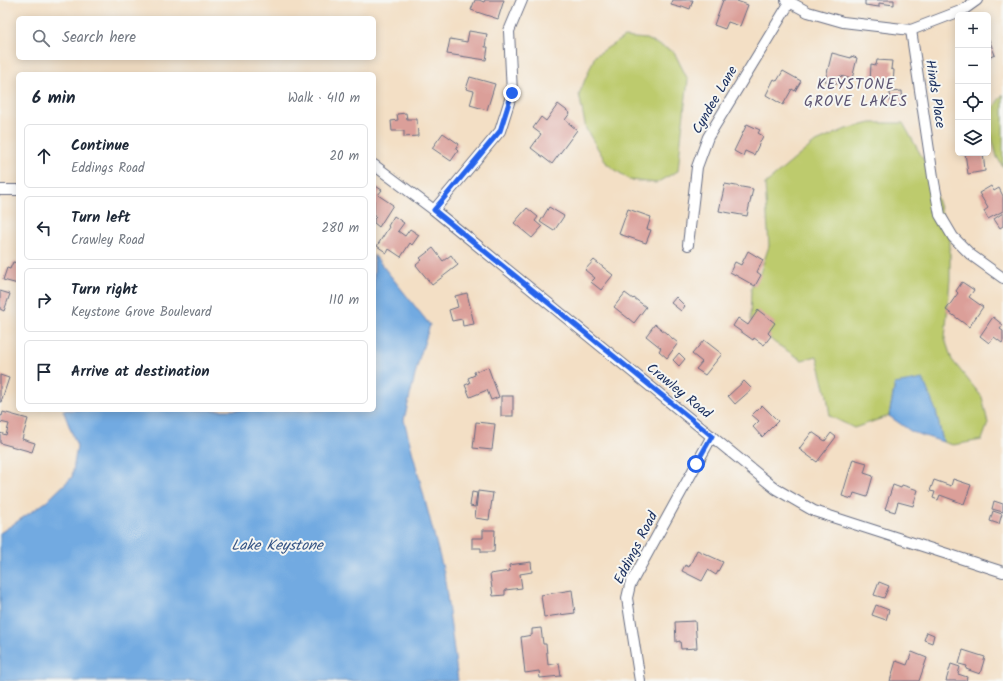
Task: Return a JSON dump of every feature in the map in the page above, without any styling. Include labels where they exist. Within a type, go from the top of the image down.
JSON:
[{"type":"street","points":[[434,210],[500,131],[512,93],[509,31],[522,0]]},
{"type":"street","points":[[788,1],[808,12],[843,22],[911,30],[964,10],[977,0]]},
{"type":"street","name":"Cyndee Lane","points":[[688,245],[697,167],[708,137],[788,1]]},
{"type":"street","name":"Hinds Place","points":[[911,30],[940,215],[953,237],[971,255],[1003,278]]},
{"type":"street","name":"Crawley Road","points":[[376,166],[434,210],[776,489],[814,511],[1003,572]]},
{"type":"street","points":[[0,190],[16,190]]},
{"type":"street","name":"Eddings Road","points":[[640,681],[627,598],[630,585],[712,436]]},
{"type":"green space","points":[[624,37],[646,39],[674,52],[688,80],[678,171],[656,183],[630,180],[607,164],[586,129],[579,94],[595,56]]},
{"type":"green space","points":[[1003,94],[1003,167],[997,157],[991,134],[991,111]]},
{"type":"green space","points":[[871,123],[903,123],[926,164],[950,240],[950,279],[945,339],[952,360],[982,397],[988,423],[982,440],[953,445],[943,442],[936,411],[895,384],[889,416],[854,428],[830,416],[827,396],[817,356],[802,360],[775,343],[750,321],[751,288],[759,276],[769,246],[765,184],[814,143],[846,129]]},
{"type":"water","name":"Lake Keystone","points":[[376,258],[430,325],[419,359],[404,420],[444,573],[458,681],[0,681],[0,533],[46,502],[72,477],[77,446],[64,412],[376,412]]},
{"type":"water","points":[[923,379],[936,411],[943,442],[912,432],[889,416],[895,384]]},
{"type":"building","points":[[475,0],[484,2],[485,0],[504,0],[498,19],[471,10]]},
{"type":"building","points":[[673,0],[693,0],[690,9],[682,6],[682,8],[671,5]]},
{"type":"building","points":[[723,0],[737,0],[748,5],[740,26],[728,22],[725,29],[714,25]]},
{"type":"building","points":[[865,0],[894,0],[894,5],[879,3],[879,7],[865,5]]},
{"type":"building","points":[[469,31],[487,34],[485,47],[488,47],[486,60],[447,54],[450,39],[467,42]]},
{"type":"building","points":[[991,45],[995,55],[991,57]]},
{"type":"building","points":[[832,53],[857,58],[852,79],[840,76],[838,84],[825,81]]},
{"type":"building","points":[[877,60],[892,61],[891,69],[894,70],[893,84],[870,82],[871,64],[876,65]]},
{"type":"building","points":[[783,71],[801,81],[795,91],[792,89],[783,105],[766,95],[774,79],[777,81]]},
{"type":"building","points":[[470,77],[495,84],[487,110],[470,105],[474,91],[466,89]]},
{"type":"building","points":[[902,91],[903,106],[891,107],[890,92]]},
{"type":"building","points":[[558,104],[570,113],[565,120],[577,130],[552,164],[531,148],[541,134],[533,128],[541,117],[546,121]]},
{"type":"building","points":[[406,113],[407,119],[417,119],[418,136],[404,137],[404,131],[392,131],[391,121],[398,120],[397,114]]},
{"type":"building","points":[[747,124],[760,130],[758,133],[763,136],[754,155],[745,151],[743,156],[734,151]]},
{"type":"building","points":[[443,133],[459,144],[456,149],[458,151],[451,161],[432,148]]},
{"type":"building","points":[[965,156],[983,156],[985,171],[968,174]]},
{"type":"building","points":[[725,184],[753,189],[747,216],[719,211]]},
{"type":"building","points":[[376,186],[382,190],[378,195],[393,205],[379,227],[376,225]]},
{"type":"building","points":[[991,186],[994,191],[999,188],[1003,196],[1003,211],[988,219],[984,211],[988,208],[979,193]]},
{"type":"building","points":[[549,207],[564,216],[554,231],[540,222]]},
{"type":"building","points":[[527,208],[538,217],[535,221],[542,227],[532,238],[514,223]]},
{"type":"building","points":[[628,209],[651,217],[647,229],[651,230],[646,243],[619,234]]},
{"type":"building","points":[[1003,213],[1003,226],[1000,228],[994,219]]},
{"type":"building","points":[[394,216],[404,223],[398,231],[405,236],[410,229],[419,235],[412,245],[410,243],[401,257],[389,249],[387,253],[377,246]]},
{"type":"building","points":[[433,248],[443,261],[451,255],[458,265],[432,285],[416,265],[422,260],[420,258]]},
{"type":"building","points":[[748,251],[763,260],[757,272],[761,275],[755,286],[730,272],[735,262],[741,265]]},
{"type":"building","points":[[594,260],[613,275],[601,290],[591,282],[595,278],[585,270]]},
{"type":"building","points":[[13,262],[16,263],[16,283],[3,280],[7,268],[10,269]]},
{"type":"building","points":[[962,282],[974,290],[969,297],[983,307],[969,327],[946,310],[958,293],[956,291]]},
{"type":"building","points":[[0,291],[10,294],[4,311],[0,309]]},
{"type":"building","points":[[467,293],[474,324],[463,326],[462,319],[452,321],[449,310],[458,307],[455,296]]},
{"type":"building","points":[[625,293],[646,307],[634,323],[614,307]]},
{"type":"building","points":[[676,297],[685,306],[681,311],[671,303]]},
{"type":"building","points":[[758,310],[775,323],[768,333],[771,336],[764,345],[754,338],[753,340],[733,326],[738,318],[748,325]]},
{"type":"building","points":[[993,317],[1003,325],[1000,329],[1003,331],[1002,343],[994,337],[989,343],[980,336]]},
{"type":"building","points":[[655,324],[678,343],[667,358],[659,351],[661,348],[646,336]]},
{"type":"building","points":[[704,340],[722,354],[705,375],[696,369],[702,362],[692,354]]},
{"type":"building","points":[[679,353],[685,359],[679,366],[673,360]]},
{"type":"building","points":[[488,367],[499,397],[491,400],[487,390],[470,397],[465,385],[470,383],[468,378],[475,375],[474,372]]},
{"type":"building","points":[[0,375],[9,378],[1,402],[0,402]]},
{"type":"building","points":[[744,381],[752,389],[735,404],[728,396]]},
{"type":"building","points":[[501,396],[513,396],[513,416],[501,416]]},
{"type":"building","points":[[762,405],[778,421],[762,437],[753,427],[759,421],[752,415]]},
{"type":"building","points":[[3,412],[28,419],[22,439],[35,443],[32,452],[0,443],[0,433],[6,435],[9,424],[0,422],[0,415],[2,416]]},
{"type":"building","points":[[476,422],[495,424],[492,450],[473,448]]},
{"type":"building","points":[[812,432],[825,441],[831,433],[836,437],[817,462],[799,449]]},
{"type":"building","points":[[853,459],[867,463],[864,473],[873,476],[867,497],[854,493],[852,499],[842,496]]},
{"type":"building","points":[[953,479],[971,485],[964,504],[940,495],[938,500],[933,498],[935,492],[930,491],[934,480],[951,486]]},
{"type":"building","points":[[893,485],[901,488],[902,485],[918,490],[913,506],[898,502],[895,512],[885,509]]},
{"type":"building","points":[[478,491],[493,493],[489,520],[475,518]]},
{"type":"building","points":[[472,492],[477,493],[475,507],[470,506]]},
{"type":"building","points":[[994,501],[1003,504],[1003,512],[992,509]]},
{"type":"building","points":[[993,511],[1002,514],[999,524],[990,521]]},
{"type":"building","points":[[483,530],[495,530],[494,552],[481,552],[481,548],[472,548],[472,538],[483,538]]},
{"type":"building","points":[[697,550],[723,562],[716,575],[708,570],[702,581],[682,571],[685,565],[689,567]]},
{"type":"building","points":[[531,562],[532,572],[520,574],[522,588],[505,590],[505,595],[493,596],[490,574],[510,571],[509,565]]},
{"type":"building","points":[[879,582],[889,586],[884,598],[874,595]]},
{"type":"building","points":[[572,590],[575,613],[544,617],[541,595]]},
{"type":"building","points":[[876,605],[889,610],[886,620],[872,615]]},
{"type":"building","points":[[695,621],[697,648],[681,649],[680,641],[676,642],[675,622]]},
{"type":"building","points":[[541,628],[543,644],[546,644],[548,665],[559,663],[561,676],[540,678],[539,671],[525,673],[521,637],[532,635],[532,629]]},
{"type":"building","points":[[927,632],[934,635],[932,643],[924,640]]},
{"type":"building","points":[[963,650],[985,657],[980,674],[966,669],[967,666],[959,664]]},
{"type":"building","points":[[912,652],[927,658],[919,681],[890,681],[896,661],[907,665]]},
{"type":"building","points":[[951,664],[960,667],[958,674],[967,677],[966,681],[946,681]]},
{"type":"district","name":"KEYSTONE GROVE LAKES","points":[[856,94]]},
{"type":"route","points":[[512,93],[500,131],[434,210],[712,436],[696,464]]}]
